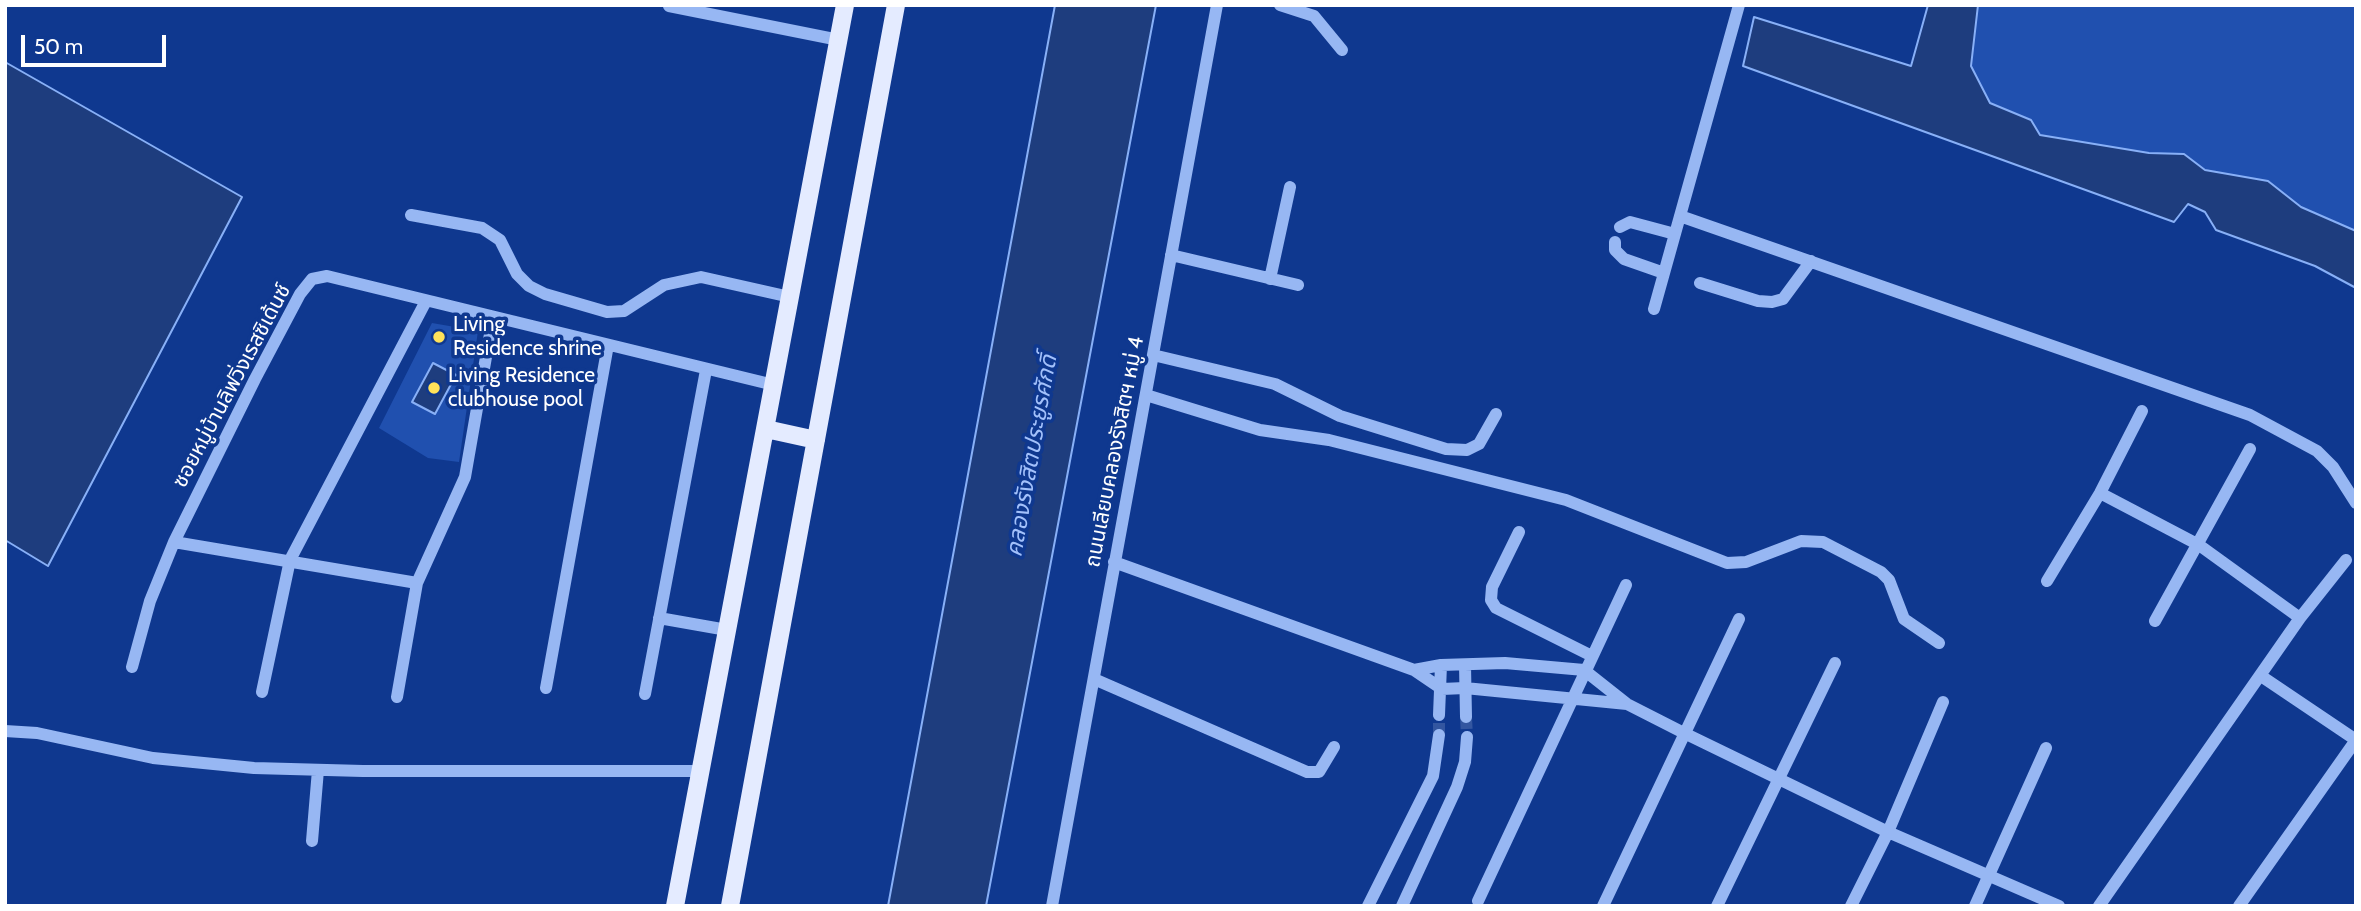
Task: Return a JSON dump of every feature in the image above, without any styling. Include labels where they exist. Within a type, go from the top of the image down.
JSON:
[{"type":"main road","points":[[675,906],[845,5]]},
{"type":"main road","points":[[730,906],[896,5]]},
{"type":"main road","points":[[765,429],[816,440]]},
{"type":"street","name":"ถนนเลียบคลองรังสิตฯ หมู่ 4","points":[[1052,906],[1217,5]]},
{"type":"street","points":[[1280,5],[1314,16],[1342,50]]},
{"type":"street","points":[[1654,309],[1739,5]]},
{"type":"street","points":[[669,6],[839,40]]},
{"type":"street","points":[[1270,279],[1290,187]]},
{"type":"street","points":[[411,215],[482,228],[500,240],[517,274],[529,286],[545,294],[607,312],[624,311],[664,285],[701,277],[790,297]]},
{"type":"street","points":[[1680,215],[2271,424],[2317,451],[2333,467],[2356,503]]},
{"type":"street","points":[[1620,228],[1630,222],[1675,234]]},
{"type":"street","points":[[1615,242],[1615,250],[1624,259],[1664,273]]},
{"type":"street","points":[[1171,255],[1298,285]]},
{"type":"street","points":[[1700,283],[1758,301],[1772,302],[1783,299],[1811,261]]},
{"type":"street","name":"ซอยหมู่บ้านลิฟวิ่งเรสซิเด้นซ์","points":[[132,667],[150,601],[174,542],[255,379],[300,294],[312,279],[327,276],[774,385]]},
{"type":"street","points":[[262,692],[290,560],[426,301]]},
{"type":"street","points":[[397,697],[417,583],[465,477],[493,317]]},
{"type":"street","points":[[546,688],[608,345]]},
{"type":"street","points":[[1153,355],[1275,384],[1340,416],[1446,449],[1466,450],[1479,444],[1496,414]]},
{"type":"street","points":[[645,694],[706,370]]},
{"type":"street","points":[[1146,395],[1227,422],[1329,440],[1566,500],[1727,563],[1746,562],[1801,541],[1824,542],[1881,572],[1889,580],[1904,619],[1939,643]]},
{"type":"street","points":[[2047,581],[2100,493],[2142,411]]},
{"type":"street","points":[[2155,621],[2250,449]]},
{"type":"street","points":[[2100,493],[2199,545],[2301,618]]},
{"type":"street","points":[[1519,532],[1492,587],[1491,600],[1496,608],[1592,656]]},
{"type":"street","points":[[174,542],[417,583]]},
{"type":"street","points":[[2099,906],[2301,618],[2346,560]]},
{"type":"street","points":[[1114,562],[1414,670],[1442,689],[1465,688],[1627,704]]},
{"type":"street","points":[[1478,901],[1570,698],[1626,585]]},
{"type":"street","points":[[659,618],[727,630]]},
{"type":"street","points":[[1603,906],[1739,618]]},
{"type":"street","points":[[1414,670],[1441,665],[1505,663],[1584,670],[1627,704],[1684,733],[1888,832],[2059,906]]},
{"type":"street","points":[[1717,906],[1835,663]]},
{"type":"street","points":[[1439,715],[1441,665]]},
{"type":"street","points":[[1465,665],[1466,717]]},
{"type":"street","points":[[2239,906],[2356,740],[2261,676]]},
{"type":"street","points":[[1094,679],[1307,772],[1319,772],[1334,747]]},
{"type":"street","points":[[1851,906],[1888,832],[1943,702]]},
{"type":"street","points":[[5,731],[37,733],[153,758],[254,768],[701,771]]},
{"type":"street","points":[[1368,906],[1433,776],[1439,735]]},
{"type":"street","points":[[1402,906],[1457,787],[1465,762],[1466,737]]},
{"type":"street","points":[[1975,906],[2046,748]]},
{"type":"street","points":[[312,841],[318,770]]},
{"type":"shaded area","points":[[1978,5],[2356,5],[2356,231],[2301,207],[2269,181],[2205,170],[2184,154],[2149,153],[2040,135],[2031,120],[1990,103],[1971,66]]},
{"type":"shaded area","points":[[432,323],[478,331],[459,462],[428,458],[379,428]]},
{"type":"water","name":"คลองรังสิตประยูรศักดิ์","points":[[1055,5],[1156,5],[986,906],[888,906]]},
{"type":"water","points":[[1928,5],[1978,5],[1971,66],[1990,103],[2031,120],[2040,135],[2149,153],[2184,154],[2205,170],[2268,181],[2301,207],[2356,231],[2356,288],[2315,266],[2216,230],[2205,212],[2188,204],[2174,222],[1743,66],[1754,17],[1911,66]]},
{"type":"water","points":[[5,62],[242,197],[48,566],[5,540]]},
{"type":"water","name":"Living Residence clubhouse pool","points":[[433,363],[456,375],[435,414],[412,402]]},
{"type":"tunnel","points":[[1439,715],[1439,735]]},
{"type":"tunnel","points":[[1466,717],[1467,737]]},
{"type":"place","name":"Living Residence shrine","points":[[439,337]]},
{"type":"place","name":"Living Residence clubhouse pool","points":[[434,388]]}]
